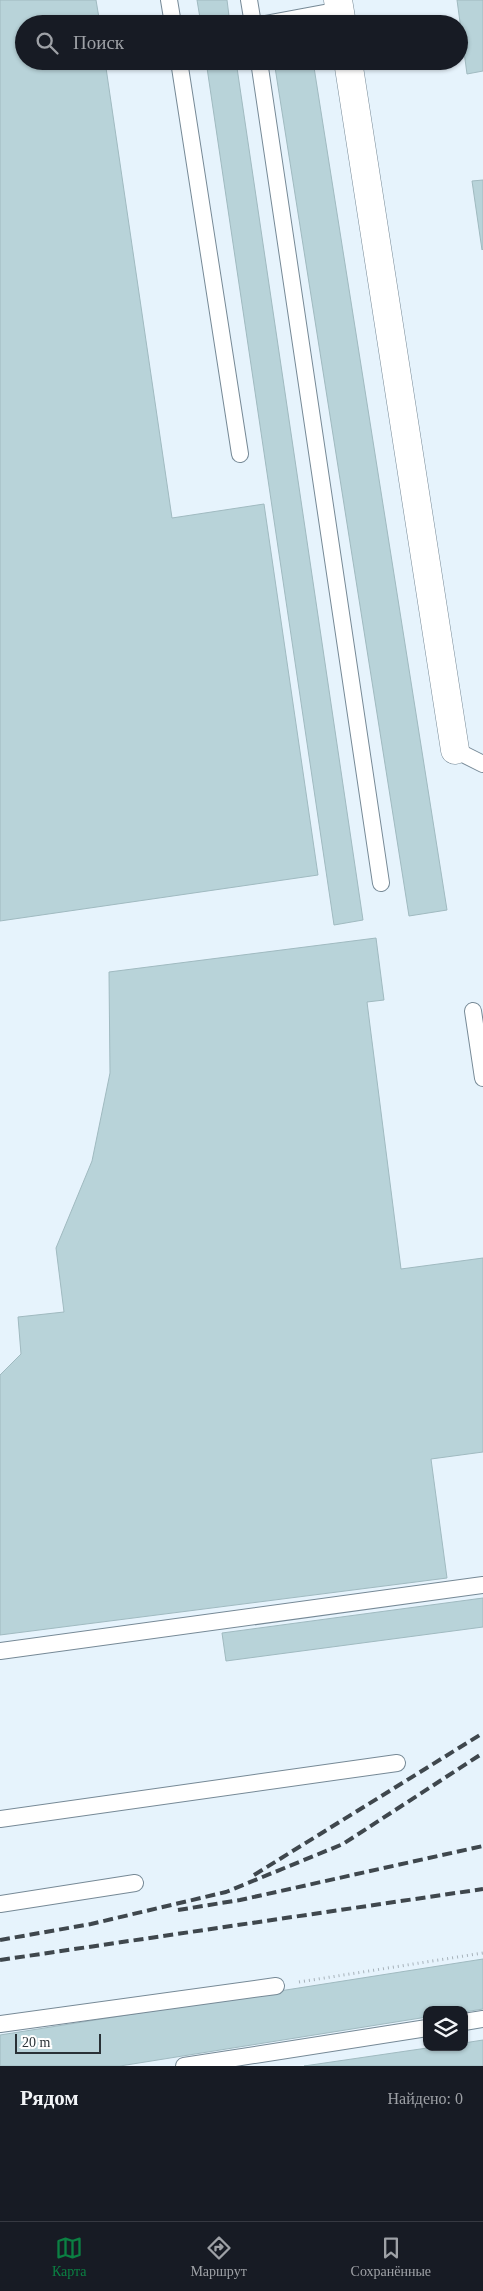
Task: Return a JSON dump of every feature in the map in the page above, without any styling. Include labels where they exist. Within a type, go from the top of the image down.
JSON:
[{"type":"street","points":[[349,70],[455,750]]},
{"type":"lane","points":[[170,0],[172,15]]},
{"type":"lane","points":[[250,0],[252,15]]},
{"type":"lane","points":[[317,15],[340,11]]},
{"type":"lane","points":[[180,70],[240,454]]},
{"type":"lane","points":[[260,70],[381,883]]},
{"type":"lane","points":[[455,750],[483,764]]},
{"type":"lane","points":[[473,1011],[483,1078]]},
{"type":"lane","points":[[0,1650],[483,1585]]},
{"type":"lane","points":[[0,1819],[397,1762]]},
{"type":"lane","points":[[0,1904],[135,1883]]},
{"type":"lane","points":[[0,2024],[276,1986]]},
{"type":"lane","points":[[468,2021],[483,2019]]},
{"type":"lane","points":[[184,2066],[423,2029]]},
{"type":"path","points":[[276,1986],[483,1953]]},
{"type":"building","points":[[0,0],[96,0],[98,15],[15,15],[15,70],[106,70],[172,518],[264,504],[318,875],[0,921]]},
{"type":"building","points":[[197,0],[227,0],[229,15],[200,15]]},
{"type":"building","points":[[457,0],[483,0],[483,71],[467,74],[468,15],[459,15]]},
{"type":"building","points":[[207,70],[237,70],[363,920],[334,925]]},
{"type":"building","points":[[275,70],[314,70],[447,910],[409,916]]},
{"type":"building","points":[[483,180],[483,249],[482,250],[472,181]]},
{"type":"building","points":[[376,938],[384,1000],[367,1002],[401,1269],[483,1258],[483,1452],[431,1459],[447,1578],[0,1635],[0,1375],[21,1354],[18,1317],[64,1312],[56,1248],[92,1161],[110,1073],[109,972]]},
{"type":"building","points":[[483,1598],[483,1627],[226,1661],[222,1633]]},
{"type":"building","points":[[483,1959],[483,2009],[468,2011],[468,2006],[423,2006],[423,2018],[120,2066],[0,2066],[0,2035]]},
{"type":"building","points":[[483,2040],[483,2066],[304,2066],[423,2049],[423,2051],[468,2051],[468,2042]]},
{"type":"railway","points":[[254,1875],[483,1733]]},
{"type":"railway","points":[[0,1940],[91,1924],[226,1892],[343,1844],[483,1753]]},
{"type":"railway","points":[[178,1910],[240,1900],[483,1846]]},
{"type":"railway","points":[[0,1960],[483,1889]]}]
